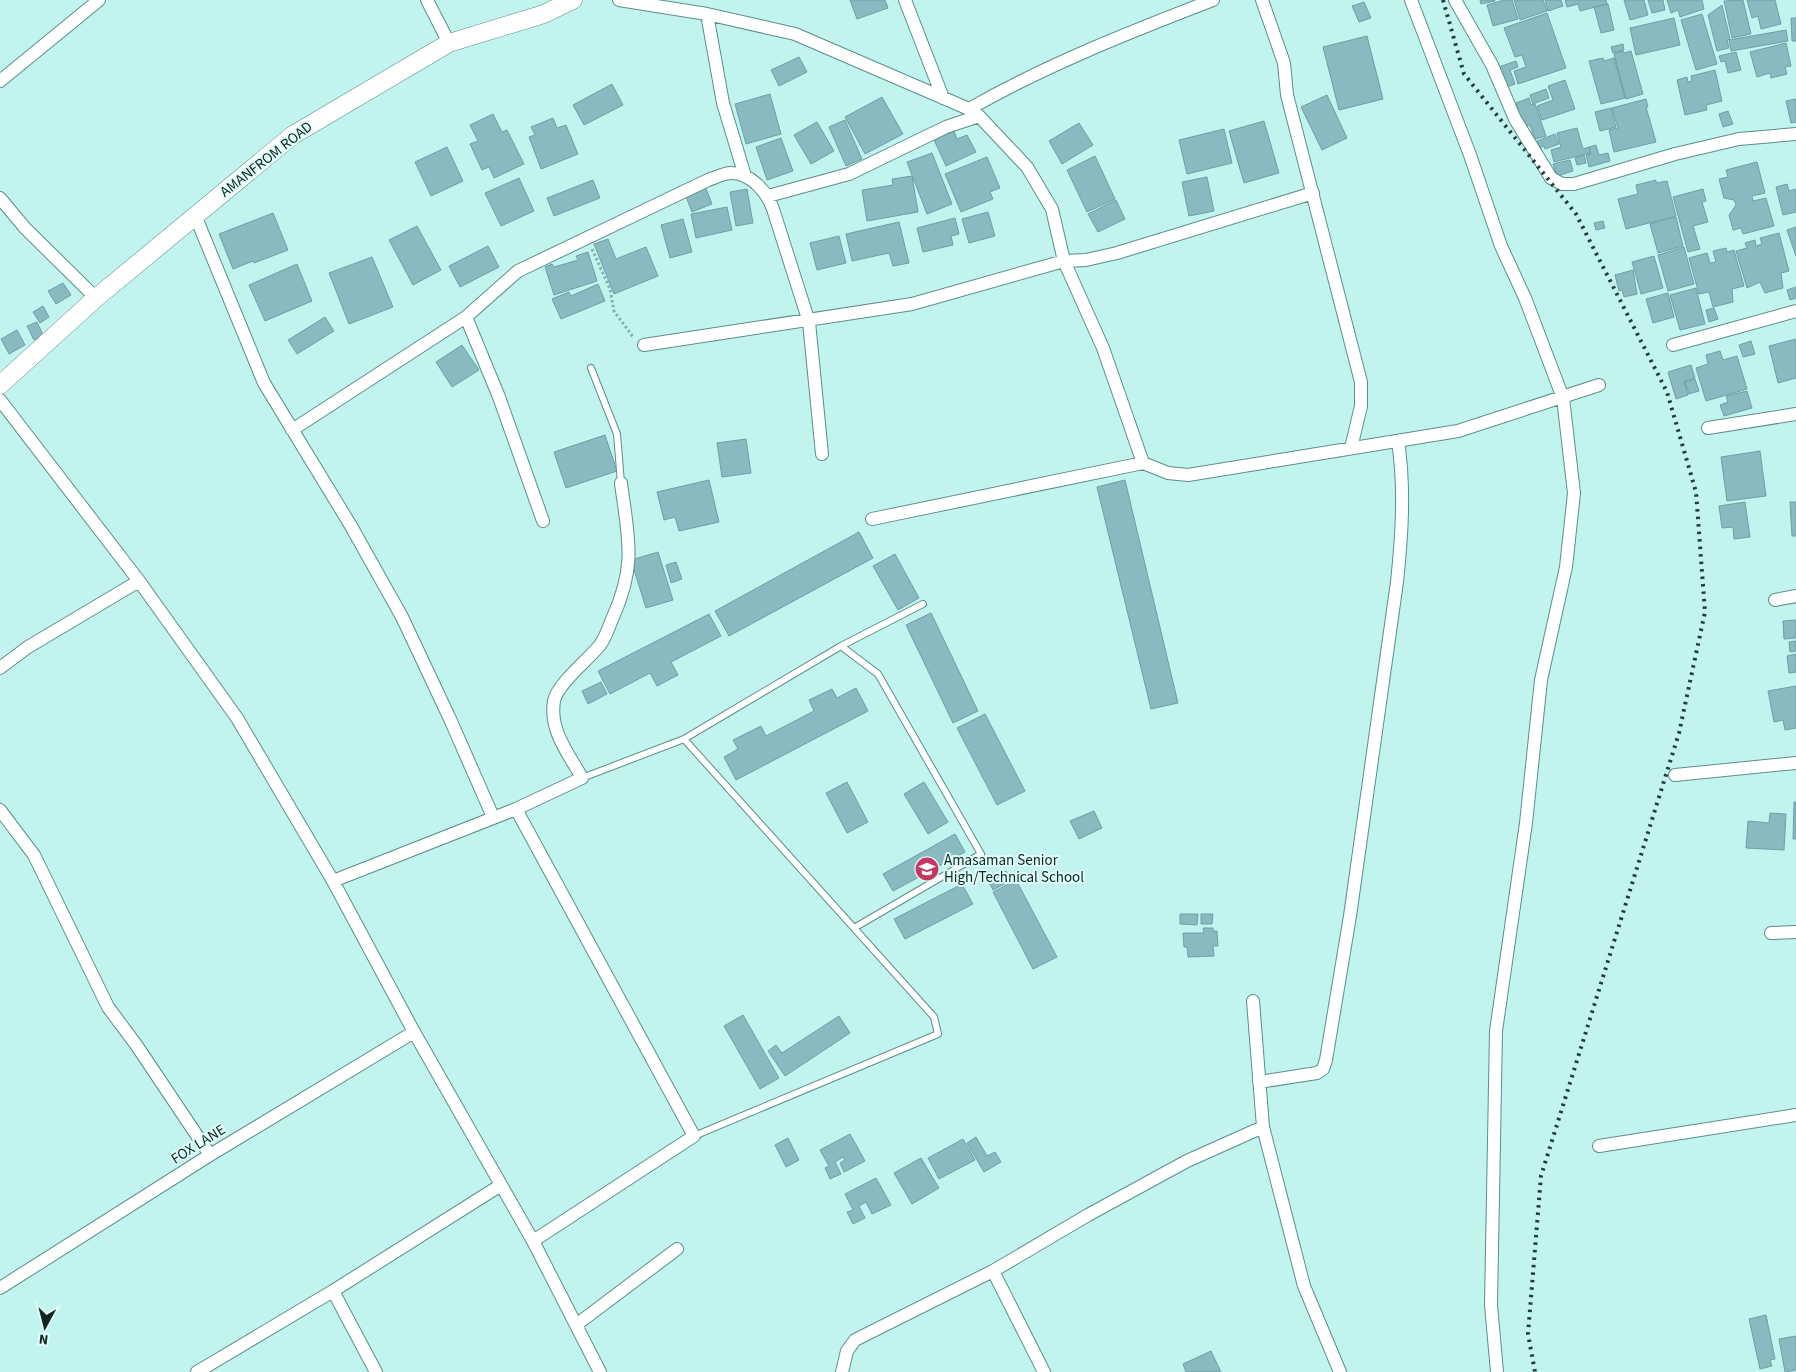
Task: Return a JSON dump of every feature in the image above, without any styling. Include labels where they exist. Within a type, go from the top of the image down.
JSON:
[{"type":"street","points":[[0,82],[99,0]]},
{"type":"street","points":[[427,0],[449,43]]},
{"type":"street","name":"AMANFROM ROAD","points":[[0,385],[96,298],[293,135],[449,43],[544,14],[572,0]]},
{"type":"street","points":[[619,0],[707,14],[795,34],[869,64],[974,112],[1027,167],[1052,209],[1064,261],[1103,348],[1143,463]]},
{"type":"street","points":[[905,0],[943,98]]},
{"type":"street","points":[[768,196],[849,174],[974,112],[995,94],[1119,36],[1213,0]]},
{"type":"street","points":[[1262,0],[1284,63],[1287,96],[1361,382],[1361,406],[1351,448]]},
{"type":"street","points":[[1411,0],[1470,155],[1501,246],[1525,298],[1563,398],[1574,493],[1566,567],[1541,680],[1526,823],[1496,1031],[1491,1305],[1497,1372]]},
{"type":"street","points":[[1455,0],[1492,65],[1515,119],[1550,178],[1562,184],[1574,184],[1675,154],[1739,138],[1796,134]]},
{"type":"street","points":[[707,14],[723,103],[745,176]]},
{"type":"street","points":[[292,430],[466,316],[518,271],[708,180],[730,173],[745,176],[768,196],[809,322],[822,454]]},
{"type":"street","points":[[644,345],[809,322],[912,304],[1064,261],[1086,260],[1117,254],[1312,193]]},
{"type":"street","points":[[0,198],[25,228],[96,298]]},
{"type":"street","points":[[195,215],[264,383],[351,526],[402,616],[493,817]]},
{"type":"street","points":[[1673,346],[1796,311]]},
{"type":"street","points":[[466,316],[499,397],[543,521]]},
{"type":"street","points":[[872,518],[1143,463],[1168,473],[1188,475],[1458,431],[1563,398],[1599,384]]},
{"type":"street","points":[[0,400],[139,581],[237,718],[333,881],[414,1032],[533,1241],[600,1372]]},
{"type":"street","points":[[1708,428],[1796,414]]},
{"type":"street","points":[[1259,1082],[1317,1073],[1323,1069],[1326,1060],[1350,916],[1397,582],[1402,469],[1398,441]]},
{"type":"street","points":[[333,881],[516,809],[582,778],[555,729],[554,699],[601,644],[622,597],[629,562],[629,528],[622,483]]},
{"type":"street","points":[[0,668],[28,647],[139,581]]},
{"type":"street","points":[[1775,600],[1796,596]]},
{"type":"street","points":[[1674,775],[1796,763]]},
{"type":"street","points":[[516,809],[694,1136],[533,1241]]},
{"type":"street","points":[[0,810],[34,856],[108,1007],[138,1046],[210,1156]]},
{"type":"street","points":[[1771,933],[1796,932]]},
{"type":"street","points":[[1253,1001],[1263,1127],[1304,1286],[1340,1372]]},
{"type":"street","name":"FOX LANE","points":[[1,1286],[414,1032]]},
{"type":"street","points":[[1599,1146],[1796,1114]]},
{"type":"street","points":[[842,1372],[842,1363],[855,1340],[993,1271],[1187,1160],[1263,1127]]},
{"type":"street","points":[[197,1372],[333,1291],[501,1185]]},
{"type":"street","points":[[576,1325],[677,1249]]},
{"type":"street","points":[[993,1271],[1044,1372]]},
{"type":"street","points":[[333,1291],[376,1372]]},
{"type":"lane","points":[[590,368],[617,434],[622,483]]},
{"type":"lane","points":[[582,778],[684,739],[840,646],[923,604]]},
{"type":"lane","points":[[840,646],[878,674],[981,854],[854,928]]},
{"type":"lane","points":[[684,739],[934,1017],[938,1034],[694,1136]]},
{"type":"path","points":[[586,238],[596,255],[610,289],[614,311],[637,342],[644,345]]},
{"type":"building","points":[[850,0],[885,0],[888,8],[857,19]]},
{"type":"building","points":[[1480,0],[1495,0],[1495,1],[1481,4]]},
{"type":"building","points":[[1504,0],[1512,0],[1518,19],[1493,26],[1487,5]]},
{"type":"building","points":[[1514,0],[1543,0],[1547,11],[1520,20]]},
{"type":"building","points":[[1545,0],[1561,0],[1563,6],[1548,11]]},
{"type":"building","points":[[1565,0],[1606,0],[1607,4],[1580,11],[1578,4],[1567,7]]},
{"type":"building","points":[[1624,0],[1644,0],[1648,15],[1630,20]]},
{"type":"building","points":[[1648,0],[1663,0],[1665,10],[1652,13]]},
{"type":"building","points":[[1667,0],[1702,0],[1704,9],[1680,17],[1678,10],[1671,13]]},
{"type":"building","points":[[1743,0],[1751,34],[1732,38],[1724,1]]},
{"type":"building","points":[[1747,0],[1775,0],[1781,24],[1761,29],[1758,16],[1752,18]]},
{"type":"building","points":[[1364,2],[1371,18],[1359,22],[1352,6]]},
{"type":"building","points":[[1608,4],[1614,30],[1601,33],[1594,7]]},
{"type":"building","points":[[1722,5],[1730,39],[1727,40],[1729,48],[1717,51],[1708,15]]},
{"type":"building","points":[[1547,13],[1566,68],[1518,84],[1514,71],[1526,67],[1522,55],[1515,57],[1504,28]]},
{"type":"building","points":[[1702,14],[1717,64],[1696,70],[1681,20]]},
{"type":"building","points":[[1674,18],[1680,45],[1636,55],[1630,28]]},
{"type":"building","points":[[1791,18],[1796,18],[1796,41],[1792,41]]},
{"type":"building","points":[[1786,30],[1788,41],[1731,51],[1729,40]]},
{"type":"building","points":[[1367,36],[1383,99],[1339,110],[1323,47]]},
{"type":"building","points":[[1786,43],[1791,66],[1785,67],[1787,74],[1771,78],[1770,73],[1757,77],[1750,52]]},
{"type":"building","points":[[1623,44],[1624,50],[1613,53],[1611,47]]},
{"type":"building","points":[[1623,51],[1624,53],[1631,51],[1643,94],[1626,99],[1614,54]]},
{"type":"building","points":[[1736,52],[1741,70],[1728,73],[1725,61],[1721,62],[1719,56]]},
{"type":"building","points":[[799,57],[807,72],[779,86],[771,70]]},
{"type":"building","points":[[1603,58],[1604,61],[1614,58],[1625,98],[1601,104],[1589,61]]},
{"type":"building","points":[[1516,61],[1518,67],[1510,70],[1515,84],[1504,88],[1496,68]]},
{"type":"building","points":[[1715,70],[1722,101],[1706,105],[1707,110],[1685,115],[1677,80],[1687,77],[1688,82],[1692,81],[1691,76]]},
{"type":"building","points":[[1565,80],[1575,109],[1542,120],[1537,106],[1553,100],[1548,86]]},
{"type":"building","points":[[612,84],[623,105],[584,125],[573,105]]},
{"type":"building","points":[[1546,89],[1549,98],[1533,104],[1530,95]]},
{"type":"building","points":[[770,94],[781,134],[746,144],[735,104]]},
{"type":"building","points":[[1327,95],[1347,138],[1322,150],[1301,107]]},
{"type":"building","points":[[882,97],[903,134],[865,154],[845,117]]},
{"type":"building","points":[[1529,98],[1531,105],[1535,104],[1546,136],[1535,139],[1530,125],[1522,128],[1516,103]]},
{"type":"building","points":[[1646,99],[1648,107],[1646,107],[1656,142],[1614,152],[1609,130],[1618,128],[1612,108]]},
{"type":"building","points":[[1796,99],[1796,122],[1791,123],[1786,101]]},
{"type":"building","points":[[1611,108],[1616,127],[1600,131],[1595,112]]},
{"type":"building","points":[[1728,111],[1733,124],[1723,127],[1719,114]]},
{"type":"building","points":[[493,114],[502,132],[507,130],[524,164],[494,178],[489,167],[482,170],[470,144],[478,141],[470,125]]},
{"type":"building","points":[[553,118],[557,128],[566,125],[578,154],[541,169],[529,137],[535,135],[531,127]]},
{"type":"building","points":[[845,120],[862,159],[846,166],[829,127]]},
{"type":"building","points":[[1264,121],[1279,173],[1244,183],[1229,131]]},
{"type":"building","points":[[817,122],[834,151],[811,164],[794,135]]},
{"type":"building","points":[[1079,123],[1093,145],[1062,164],[1049,141]]},
{"type":"building","points":[[1577,128],[1583,149],[1589,147],[1590,153],[1554,162],[1551,150],[1561,147],[1557,133]]},
{"type":"building","points":[[1224,129],[1232,163],[1187,174],[1179,140]]},
{"type":"building","points":[[954,131],[957,139],[967,135],[976,152],[946,166],[934,140]]},
{"type":"building","points":[[1555,134],[1559,144],[1545,149],[1544,146],[1540,148],[1537,141]]},
{"type":"building","points":[[781,138],[793,171],[767,180],[756,147]]},
{"type":"building","points":[[1596,145],[1599,155],[1608,153],[1610,161],[1589,167],[1586,155],[1591,154],[1589,147]]},
{"type":"building","points":[[447,147],[463,181],[431,196],[415,162]]},
{"type":"building","points":[[932,153],[952,204],[927,214],[907,162]]},
{"type":"building","points":[[1584,155],[1586,163],[1577,165],[1575,158]]},
{"type":"building","points":[[1095,156],[1115,199],[1087,212],[1067,170]]},
{"type":"building","points":[[987,157],[1000,188],[990,192],[993,199],[961,212],[945,174]]},
{"type":"building","points":[[1570,160],[1573,171],[1557,176],[1553,164]]},
{"type":"building","points":[[1757,162],[1765,193],[1752,196],[1753,201],[1766,198],[1774,226],[1743,234],[1741,228],[1733,230],[1729,215],[1736,205],[1734,200],[1724,198],[1719,179],[1728,177],[1726,170]]},
{"type":"building","points":[[912,176],[918,212],[867,221],[862,190],[893,185],[892,179]]},
{"type":"building","points":[[1207,177],[1214,211],[1189,216],[1182,182]]},
{"type":"building","points":[[519,178],[534,211],[501,226],[485,193]]},
{"type":"building","points":[[593,180],[600,198],[554,216],[547,198]]},
{"type":"building","points":[[1656,180],[1656,183],[1667,181],[1676,216],[1626,229],[1618,199],[1638,194],[1636,185]]},
{"type":"building","points":[[1787,184],[1789,191],[1796,189],[1796,212],[1783,215],[1776,187]]},
{"type":"building","points":[[705,186],[712,204],[692,212],[685,194]]},
{"type":"building","points":[[747,189],[753,223],[736,226],[730,192]]},
{"type":"building","points":[[1703,189],[1706,201],[1702,202],[1708,222],[1693,226],[1700,249],[1688,252],[1673,197]]},
{"type":"building","points":[[1116,200],[1125,219],[1098,232],[1088,214]]},
{"type":"building","points":[[727,207],[732,230],[696,238],[691,214]]},
{"type":"building","points":[[988,212],[995,236],[969,243],[962,219]]},
{"type":"building","points":[[273,213],[288,250],[233,269],[219,234]]},
{"type":"building","points":[[1676,217],[1683,246],[1658,253],[1650,224]]},
{"type":"building","points":[[955,218],[959,234],[951,236],[953,245],[923,252],[917,228]]},
{"type":"building","points":[[683,219],[692,252],[670,258],[661,225]]},
{"type":"building","points":[[1603,221],[1605,228],[1596,230],[1594,223]]},
{"type":"building","points":[[899,222],[909,263],[893,266],[889,253],[852,261],[846,234]]},
{"type":"building","points":[[417,226],[441,270],[413,285],[389,240]]},
{"type":"building","points":[[1796,227],[1796,256],[1787,230]]},
{"type":"building","points":[[1779,233],[1789,271],[1781,273],[1783,288],[1765,293],[1760,282],[1747,288],[1736,251],[1747,248],[1745,243],[1755,240],[1756,246],[1762,244],[1760,238]]},
{"type":"building","points":[[839,236],[846,263],[817,270],[810,243]]},
{"type":"building","points":[[608,239],[616,259],[646,247],[658,276],[614,294],[594,244]]},
{"type":"building","points":[[488,246],[499,267],[460,287],[449,266]]},
{"type":"building","points":[[1684,247],[1694,284],[1668,291],[1658,255]]},
{"type":"building","points":[[1726,248],[1727,252],[1734,250],[1744,286],[1732,289],[1733,302],[1713,307],[1709,292],[1699,294],[1689,258],[1707,253],[1710,263],[1716,262],[1713,251]]},
{"type":"building","points":[[588,252],[597,281],[554,295],[545,267],[552,264],[554,267],[578,260],[576,256]]},
{"type":"building","points":[[1654,256],[1663,288],[1641,294],[1632,262]]},
{"type":"building","points":[[372,257],[393,307],[349,324],[329,273]]},
{"type":"building","points":[[297,264],[312,301],[265,321],[249,285]]},
{"type":"building","points":[[1633,270],[1637,294],[1624,297],[1622,290],[1619,291],[1615,275]]},
{"type":"building","points":[[63,283],[71,295],[56,304],[48,291]]},
{"type":"building","points":[[598,284],[605,301],[561,319],[552,299],[569,292],[571,296]]},
{"type":"building","points":[[1796,287],[1796,298],[1790,300],[1787,290]]},
{"type":"building","points":[[1696,288],[1705,324],[1680,330],[1670,295]]},
{"type":"building","points":[[1668,293],[1674,317],[1653,323],[1646,299]]},
{"type":"building","points":[[43,306],[49,317],[40,323],[33,312]]},
{"type":"building","points":[[1714,308],[1718,319],[1709,322],[1706,310]]},
{"type":"building","points":[[325,317],[334,331],[297,354],[288,340]]},
{"type":"building","points":[[37,322],[43,335],[34,340],[27,326]]},
{"type":"building","points":[[17,330],[25,345],[9,354],[1,339]]},
{"type":"building","points":[[1796,339],[1796,378],[1778,383],[1769,346]]},
{"type":"building","points":[[1751,341],[1755,354],[1743,357],[1739,345]]},
{"type":"building","points":[[462,345],[479,370],[452,387],[436,362]]},
{"type":"building","points":[[1720,351],[1723,360],[1737,356],[1747,389],[1706,401],[1696,368],[1708,364],[1706,355]]},
{"type":"building","points":[[1691,365],[1695,378],[1684,381],[1688,395],[1676,399],[1668,372]]},
{"type":"building","points":[[1695,379],[1699,391],[1689,394],[1685,382]]},
{"type":"building","points":[[1747,391],[1752,408],[1724,416],[1720,405],[1728,402],[1726,396]]},
{"type":"building","points":[[605,435],[617,471],[566,488],[554,452]]},
{"type":"building","points":[[746,439],[751,473],[722,477],[717,443]]},
{"type":"building","points":[[1760,451],[1766,496],[1727,501],[1721,457]]},
{"type":"building","points":[[709,480],[719,522],[679,531],[675,517],[664,520],[657,492]]},
{"type":"building","points":[[1125,480],[1178,703],[1151,709],[1097,487]]},
{"type":"building","points":[[1745,502],[1750,537],[1734,539],[1733,527],[1722,528],[1719,506]]},
{"type":"building","points":[[1790,502],[1796,502],[1796,536],[1792,536]]},
{"type":"building","points":[[859,532],[873,558],[729,636],[715,611]]},
{"type":"building","points":[[658,552],[673,600],[646,608],[631,560]]},
{"type":"building","points":[[895,554],[919,598],[898,610],[873,566]]},
{"type":"building","points":[[676,562],[682,579],[671,583],[666,565]]},
{"type":"building","points":[[931,613],[978,711],[953,723],[906,625]]},
{"type":"building","points":[[709,614],[721,636],[671,662],[678,675],[657,686],[650,673],[610,694],[598,671]]},
{"type":"building","points":[[1796,620],[1796,638],[1784,639],[1783,621]]},
{"type":"building","points":[[1796,641],[1796,651],[1790,652],[1789,642]]},
{"type":"building","points":[[1796,654],[1796,672],[1789,673],[1787,656]]},
{"type":"building","points":[[601,682],[607,694],[588,704],[582,691]]},
{"type":"building","points":[[1796,686],[1796,728],[1785,730],[1783,720],[1774,722],[1768,691]]},
{"type":"building","points":[[856,688],[868,711],[736,780],[724,757],[738,749],[733,740],[761,726],[766,736],[814,711],[809,700],[832,689],[837,698]]},
{"type":"building","points":[[985,714],[1025,791],[997,805],[957,728]]},
{"type":"building","points":[[847,782],[868,822],[847,833],[826,793]]},
{"type":"building","points":[[924,782],[948,822],[928,834],[904,794]]},
{"type":"building","points":[[1794,802],[1796,802],[1796,839],[1793,839]]},
{"type":"building","points":[[1094,811],[1102,828],[1079,839],[1070,821]]},
{"type":"building","points":[[1770,813],[1786,814],[1784,850],[1746,848],[1748,821],[1769,823]]},
{"type":"building","points":[[955,834],[965,852],[893,891],[883,874]]},
{"type":"building","points":[[1006,871],[1012,880],[993,890],[988,880]]},
{"type":"building","points":[[1016,880],[1057,957],[1033,969],[993,892]]},
{"type":"building","points":[[962,884],[973,904],[905,939],[894,919]]},
{"type":"building","points":[[1180,914],[1198,914],[1197,925],[1180,924]]},
{"type":"building","points":[[1201,914],[1213,914],[1212,924],[1201,924]]},
{"type":"building","points":[[1203,928],[1213,928],[1213,931],[1217,931],[1218,946],[1213,946],[1214,956],[1188,957],[1187,947],[1184,947],[1183,933],[1204,933]]},
{"type":"building","points":[[743,1015],[779,1078],[760,1089],[724,1026]]},
{"type":"building","points":[[839,1016],[850,1033],[785,1076],[768,1051],[776,1045],[782,1053]]},
{"type":"building","points":[[850,1134],[865,1161],[844,1172],[840,1163],[845,1160],[843,1157],[835,1162],[841,1174],[830,1179],[825,1168],[829,1166],[820,1150]]},
{"type":"building","points":[[976,1137],[987,1156],[995,1152],[1001,1162],[984,1172],[967,1143]]},
{"type":"building","points":[[788,1138],[799,1160],[786,1167],[775,1145]]},
{"type":"building","points":[[963,1139],[975,1160],[939,1179],[928,1158]]},
{"type":"building","points":[[921,1158],[939,1188],[912,1204],[894,1173]]},
{"type":"building","points":[[876,1178],[891,1205],[872,1214],[866,1202],[859,1206],[865,1218],[853,1224],[847,1212],[853,1210],[845,1194]]},
{"type":"building","points":[[1766,1315],[1775,1359],[1770,1360],[1772,1366],[1760,1369],[1749,1319]]},
{"type":"building","points":[[1796,1336],[1796,1370],[1785,1372],[1779,1339]]},
{"type":"building","points":[[1211,1351],[1221,1372],[1186,1372],[1183,1364]]},
{"type":"railway","points":[[1443,0],[1464,74],[1576,214],[1667,392],[1696,492],[1705,612],[1679,733],[1541,1176],[1528,1334],[1535,1372]]},
{"type":"place","name":"Amasaman Senior High/Technical School","points":[[927,869]]}]
